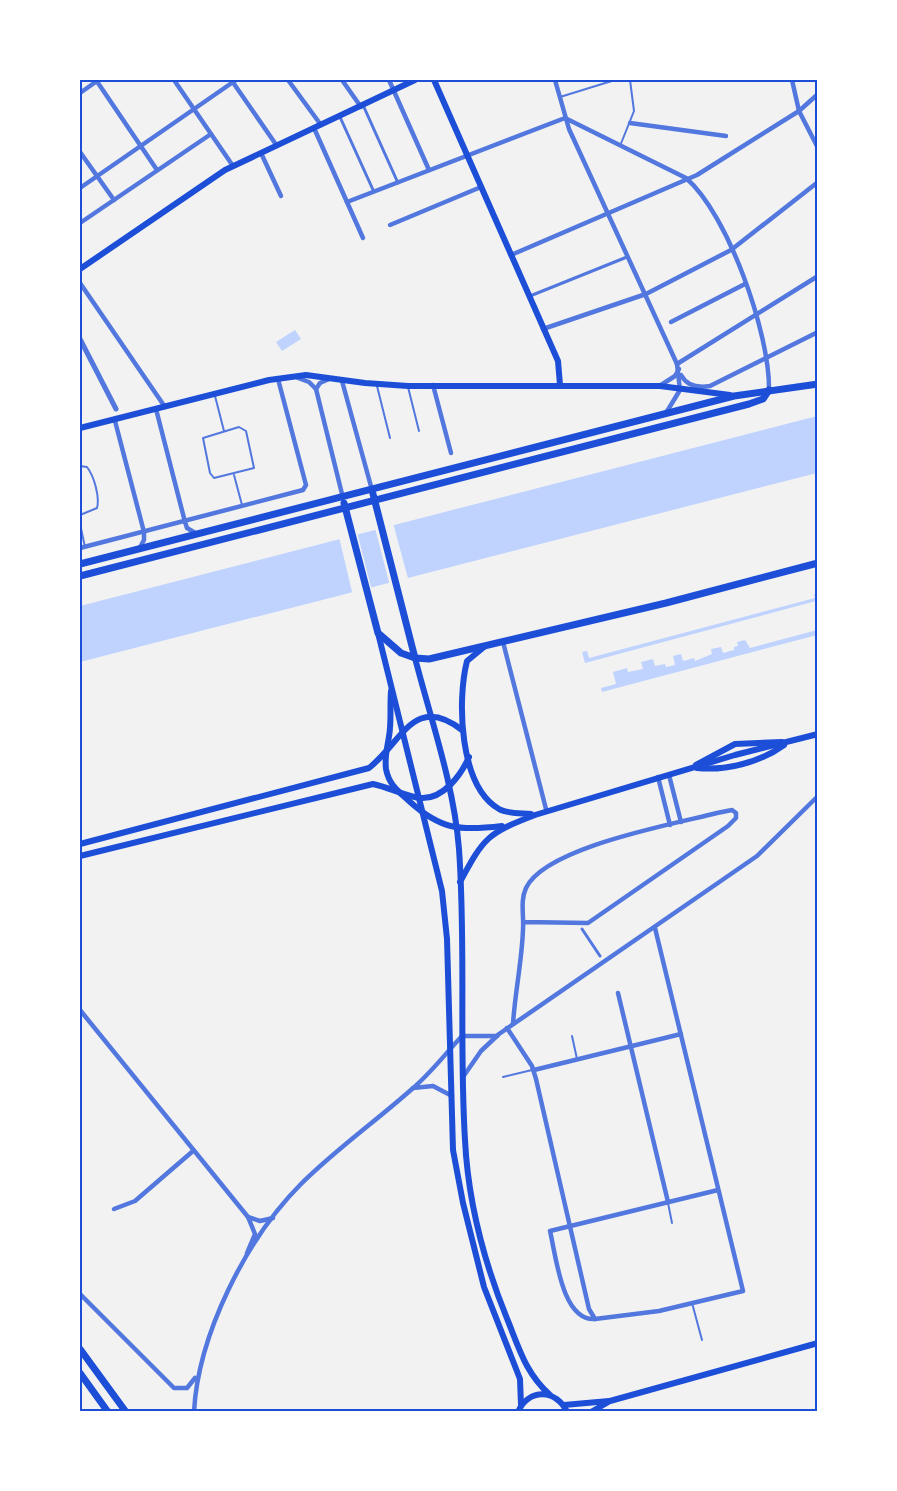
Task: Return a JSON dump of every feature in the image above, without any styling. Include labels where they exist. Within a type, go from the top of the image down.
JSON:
[{"type":"main road","points":[[80,269],[233,166],[415,80]]},
{"type":"main road","points":[[434,80],[558,361],[560,385]]},
{"type":"main road","points":[[80,428],[115,422],[214,394],[278,379],[320,375],[342,381],[408,386],[660,386],[734,396]]},
{"type":"main road","points":[[80,564],[734,396],[818,384]]},
{"type":"main road","points":[[80,576],[748,404],[763,399],[769,390]]},
{"type":"main road","points":[[372,490],[448,787],[455,828],[460,883],[467,1168],[484,1250],[502,1306],[530,1374],[565,1408],[610,1401],[818,1343]]},
{"type":"main road","points":[[343,498],[442,891],[446,929],[453,1150],[473,1250],[502,1338],[520,1379],[520,1408]]},
{"type":"main road","points":[[378,633],[400,653],[415,658],[429,659],[818,563]]},
{"type":"main road","points":[[484,646],[467,661],[461,694],[462,730],[480,788],[500,810],[535,814],[694,767],[818,734]]},
{"type":"main road","points":[[391,685],[390,730],[385,755],[387,772],[393,788],[424,816],[455,828],[508,825]]},
{"type":"main road","points":[[80,844],[369,768],[385,755],[412,721],[430,717],[443,718],[462,730]]},
{"type":"main road","points":[[694,767],[735,744],[770,741],[787,743]]},
{"type":"main road","points":[[694,767],[710,769],[749,762],[773,753],[787,743]]},
{"type":"main road","points":[[80,856],[373,784],[393,788],[420,798],[448,787],[463,771],[469,757]]},
{"type":"main road","points":[[460,883],[480,845],[495,832],[508,825],[546,809],[651,777],[657,778]]},
{"type":"main road","points":[[80,1349],[126,1412]]},
{"type":"main road","points":[[80,1373],[108,1412]]},
{"type":"main road","points":[[520,1408],[534,1395],[550,1395]]},
{"type":"main road","points":[[591,1412],[610,1401]]},
{"type":"street","points":[[80,93],[97,80],[157,170]]},
{"type":"street","points":[[174,80],[233,166]]},
{"type":"street","points":[[80,188],[233,80],[277,146]]},
{"type":"street","points":[[288,80],[318,127],[363,238]]},
{"type":"street","points":[[342,80],[362,106],[398,183]]},
{"type":"street","points":[[389,80],[429,170]]},
{"type":"street","points":[[555,80],[566,118],[684,381],[702,387],[818,332]]},
{"type":"street","points":[[792,80],[799,111],[818,148]]},
{"type":"street","points":[[511,255],[702,172],[799,111],[818,94]]},
{"type":"street","points":[[340,116],[374,192]]},
{"type":"street","points":[[347,202],[566,118],[686,178],[706,199],[731,250],[757,315],[769,390]]},
{"type":"street","points":[[630,123],[726,136]]},
{"type":"street","points":[[80,223],[211,134]]},
{"type":"street","points":[[80,152],[114,200]]},
{"type":"street","points":[[261,153],[281,196]]},
{"type":"street","points":[[543,328],[646,294],[731,250],[818,182]]},
{"type":"street","points":[[390,225],[481,187]]},
{"type":"street","points":[[529,297],[628,256]]},
{"type":"street","points":[[660,386],[675,376],[678,369],[818,276]]},
{"type":"street","points":[[80,283],[165,407]]},
{"type":"street","points":[[671,322],[745,284]]},
{"type":"street","points":[[80,339],[116,409],[141,414]]},
{"type":"street","points":[[664,414],[680,390],[678,369]]},
{"type":"street","points":[[289,378],[309,382],[316,389],[343,498]]},
{"type":"street","points":[[82,548],[296,493],[306,485],[278,379]]},
{"type":"street","points":[[316,389],[320,383],[330,379]]},
{"type":"street","points":[[342,381],[372,490]]},
{"type":"street","points":[[433,386],[451,453]]},
{"type":"street","points":[[104,423],[116,409]]},
{"type":"street","points":[[156,410],[185,522],[187,528],[197,534]]},
{"type":"street","points":[[115,422],[144,532],[144,540],[139,549]]},
{"type":"street","points":[[502,642],[546,809]]},
{"type":"street","points":[[669,775],[681,822]]},
{"type":"street","points":[[657,778],[670,825]]},
{"type":"street","points":[[463,1077],[481,1051],[507,1028],[757,856],[818,796]]},
{"type":"street","points":[[513,1024],[526,888],[553,862],[576,850],[732,810],[736,818],[728,826],[588,923],[524,922]]},
{"type":"street","points":[[655,928],[743,1291],[650,1312],[595,1319],[586,1320],[575,1312],[564,1290],[550,1231],[718,1190]]},
{"type":"street","points":[[582,929],[600,956]]},
{"type":"street","points":[[618,993],[668,1202]]},
{"type":"street","points":[[80,1010],[248,1218],[255,1234],[222,1305],[196,1377],[194,1412]]},
{"type":"street","points":[[507,1028],[534,1070],[589,1309],[595,1319]]},
{"type":"street","points":[[534,1070],[681,1034]]},
{"type":"street","points":[[244,1261],[273,1218],[300,1184],[413,1088],[441,1062],[462,1036],[497,1036]]},
{"type":"street","points":[[413,1088],[433,1086],[452,1096]]},
{"type":"street","points":[[114,1209],[135,1202],[193,1151]]},
{"type":"street","points":[[248,1218],[260,1221],[273,1218]]},
{"type":"street","points":[[80,1294],[174,1388],[187,1388],[196,1377]]},
{"type":"street","points":[[575,1312],[589,1309]]},
{"type":"lane","points":[[560,97],[615,80]]},
{"type":"lane","points":[[620,146],[634,111],[630,80]]},
{"type":"lane","points":[[377,384],[390,438]]},
{"type":"lane","points":[[408,386],[419,431]]},
{"type":"lane","points":[[214,394],[224,431]]},
{"type":"lane","points":[[243,428],[254,468],[214,478],[210,473],[203,438],[224,431],[243,428]]},
{"type":"lane","points":[[80,466],[87,467],[91,472],[97,508],[80,515]]},
{"type":"lane","points":[[234,474],[243,507]]},
{"type":"lane","points":[[80,524],[82,548]]},
{"type":"lane","points":[[572,1036],[577,1059]]},
{"type":"lane","points":[[502,1077],[534,1070]]},
{"type":"lane","points":[[668,1202],[672,1224]]},
{"type":"lane","points":[[692,1303],[702,1340]]},
{"type":"water","points":[[295,330],[301,339],[282,351],[276,342]]},
{"type":"water","points":[[817,416],[817,473],[80,662],[80,606]]},
{"type":"water","points":[[817,593],[817,606],[816,601],[585,663],[582,652],[587,651],[589,658],[815,598],[814,594]]},
{"type":"water","points":[[817,630],[817,635],[602,692],[601,688],[616,684],[613,672],[627,668],[628,672],[643,669],[641,662],[653,659],[655,666],[665,664],[666,667],[675,665],[673,656],[681,654],[683,661],[694,658],[695,661],[712,654],[711,649],[721,647],[723,653],[734,650],[734,647],[738,646],[737,642],[745,640],[750,648]]},
{"type":"pier","points":[[393,523],[409,582],[390,586],[375,528]]},
{"type":"pier","points":[[357,532],[372,591],[353,596],[339,537]]}]
